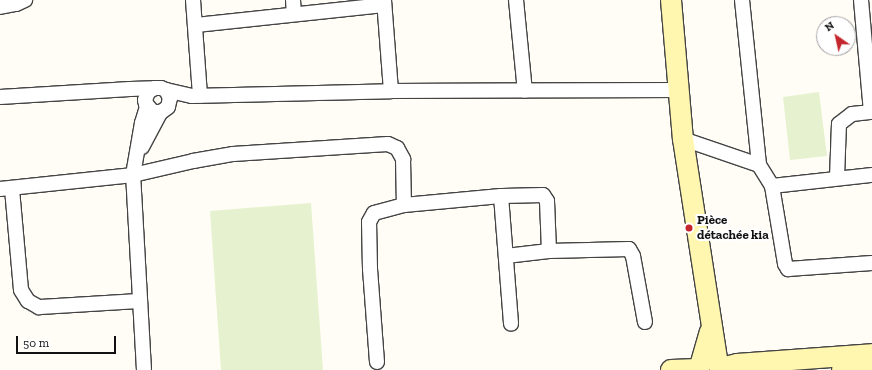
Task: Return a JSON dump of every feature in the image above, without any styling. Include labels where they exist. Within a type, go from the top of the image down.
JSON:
[{"type":"main road","points":[[671,0],[683,139],[711,325],[710,368]]},
{"type":"main road","points":[[672,370],[872,354]]},
{"type":"main road","points":[[842,370],[872,368]]},
{"type":"street","points":[[0,7],[16,4],[25,0]]},
{"type":"street","points":[[193,0],[196,25],[196,96]]},
{"type":"street","points":[[293,0],[294,14]]},
{"type":"street","points":[[516,0],[525,91]]},
{"type":"street","points":[[742,0],[759,165],[772,186],[785,264],[788,269],[872,263]]},
{"type":"street","points":[[837,178],[839,124],[852,114],[872,112],[862,0]]},
{"type":"street","points":[[196,25],[384,2],[391,91]]},
{"type":"street","points":[[130,89],[153,112],[164,110],[196,96]]},
{"type":"street","points":[[0,97],[130,89],[160,89],[196,96],[391,91],[679,90]]},
{"type":"street","points":[[144,370],[134,169],[142,123],[147,106],[145,100],[148,92],[160,89]]},
{"type":"street","points":[[134,169],[170,98],[160,89]]},
{"type":"street","points":[[683,139],[759,165]]},
{"type":"street","points":[[140,301],[39,308],[28,301],[21,290],[6,189],[233,154],[388,144],[397,148],[403,159],[404,205]]},
{"type":"street","points":[[772,186],[872,175]]},
{"type":"street","points":[[377,362],[368,222],[374,212],[404,205],[539,194],[546,197],[549,251]]},
{"type":"street","points":[[501,196],[511,324]]},
{"type":"street","points":[[506,256],[549,251],[631,250],[645,322]]},
{"type":"green space","points":[[819,92],[827,156],[790,160],[783,97]]},
{"type":"green space","points":[[311,203],[323,370],[221,370],[210,211]]},
{"type":"place","name":"Pièce détachée kia","points":[[689,228]]}]
